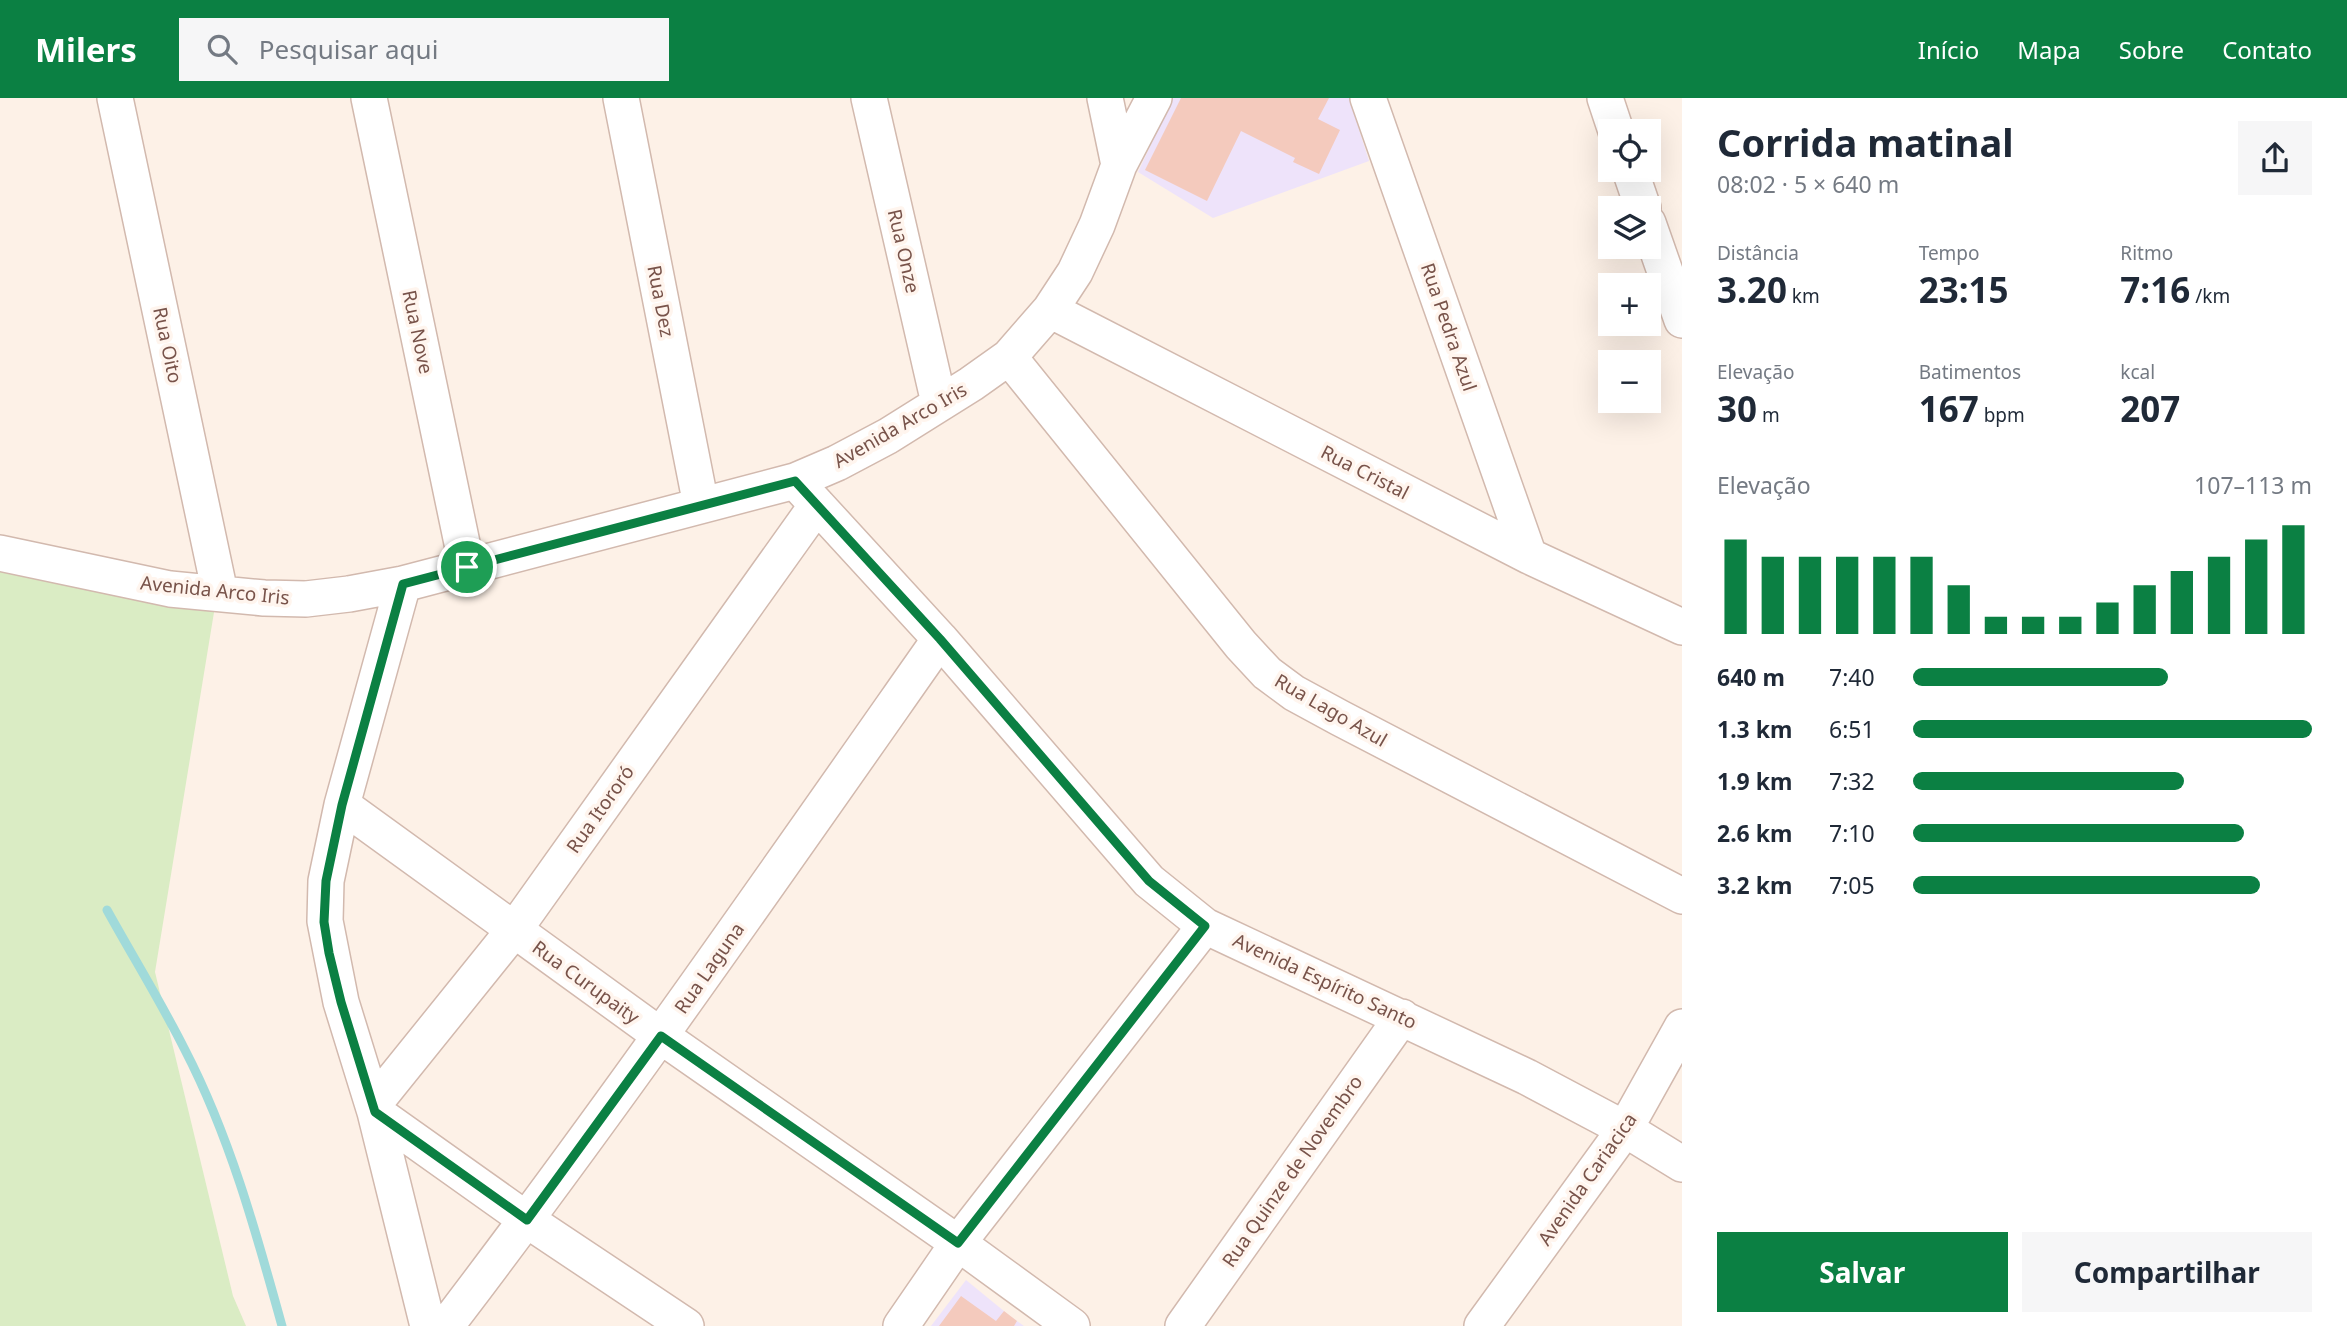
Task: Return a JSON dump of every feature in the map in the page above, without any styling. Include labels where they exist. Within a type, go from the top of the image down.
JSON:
[{"type":"street","name":"Rua Oito","points":[[115,98],[220,593]]},
{"type":"street","name":"Rua Nove","points":[[369,98],[467,567]]},
{"type":"street","name":"Rua Dez","points":[[621,98],[701,505]]},
{"type":"street","name":"Rua Onze","points":[[869,98],[939,403]]},
{"type":"street","points":[[1105,98],[1119,165]]},
{"type":"street","name":"Avenida Arco Iris","points":[[0,553],[170,589],[306,599],[403,584],[701,505],[806,493],[837,463],[888,436],[1009,357],[1051,310],[1075,272],[1097,225],[1119,165],[1154,98]]},
{"type":"street","name":"Rua Pedra Azul","points":[[1368,98],[1529,556]]},
{"type":"street","points":[[1605,98],[1612,119]]},
{"type":"street","points":[[1661,259],[1682,320]]},
{"type":"street","name":"Rua Cristal","points":[[1051,310],[1529,556],[1682,627]]},
{"type":"street","name":"Rua Lago Azul","points":[[1009,357],[1241,645],[1267,673],[1294,693],[1329,712],[1682,896]]},
{"type":"street","name":"Avenida Espírito Santo","points":[[806,493],[940,639],[1149,881],[1205,926],[1527,1077],[1625,1129],[1682,1164]]},
{"type":"street","name":"Rua Itororó","points":[[374,1108],[514,930],[806,493]]},
{"type":"street","points":[[403,584],[342,805],[326,881],[324,922],[341,1002],[374,1108],[428,1326]]},
{"type":"street","name":"Rua Laguna","points":[[446,1326],[661,1036],[940,639]]},
{"type":"street","name":"Rua Curupaity","points":[[342,805],[661,1036],[1072,1326]]},
{"type":"street","points":[[901,1326],[958,1243],[1205,926]]},
{"type":"street","name":"Rua Quinze de Novembro","points":[[1183,1326],[1402,1017]]},
{"type":"street","name":"Avenida Cariacica","points":[[1482,1326],[1625,1129],[1682,1027]]},
{"type":"street","points":[[374,1108],[527,1220],[686,1326]]},
{"type":"shaded area","points":[[1173,98],[1349,98],[1369,161],[1213,218],[1138,172]]},
{"type":"shaded area","points":[[966,1280],[1010,1316],[1024,1326],[931,1326]]},
{"type":"green space","points":[[0,547],[217,594],[155,972],[233,1296],[246,1326],[0,1326]]},
{"type":"building","points":[[1181,98],[1329,98],[1318,119],[1340,130],[1319,174],[1293,162],[1295,158],[1241,131],[1207,201],[1145,170]]},
{"type":"building","points":[[961,1296],[996,1321],[1004,1311],[1017,1321],[1014,1326],[939,1326]]},
{"type":"waterway","points":[[107,910],[176,1032],[201,1083],[229,1151],[282,1326]]},
{"type":"route","points":[[795,481],[940,639],[1149,881],[1205,926],[958,1243],[661,1036],[527,1220],[375,1112],[329,953],[324,922],[326,881],[342,805],[403,584],[467,567],[795,481]]}]
